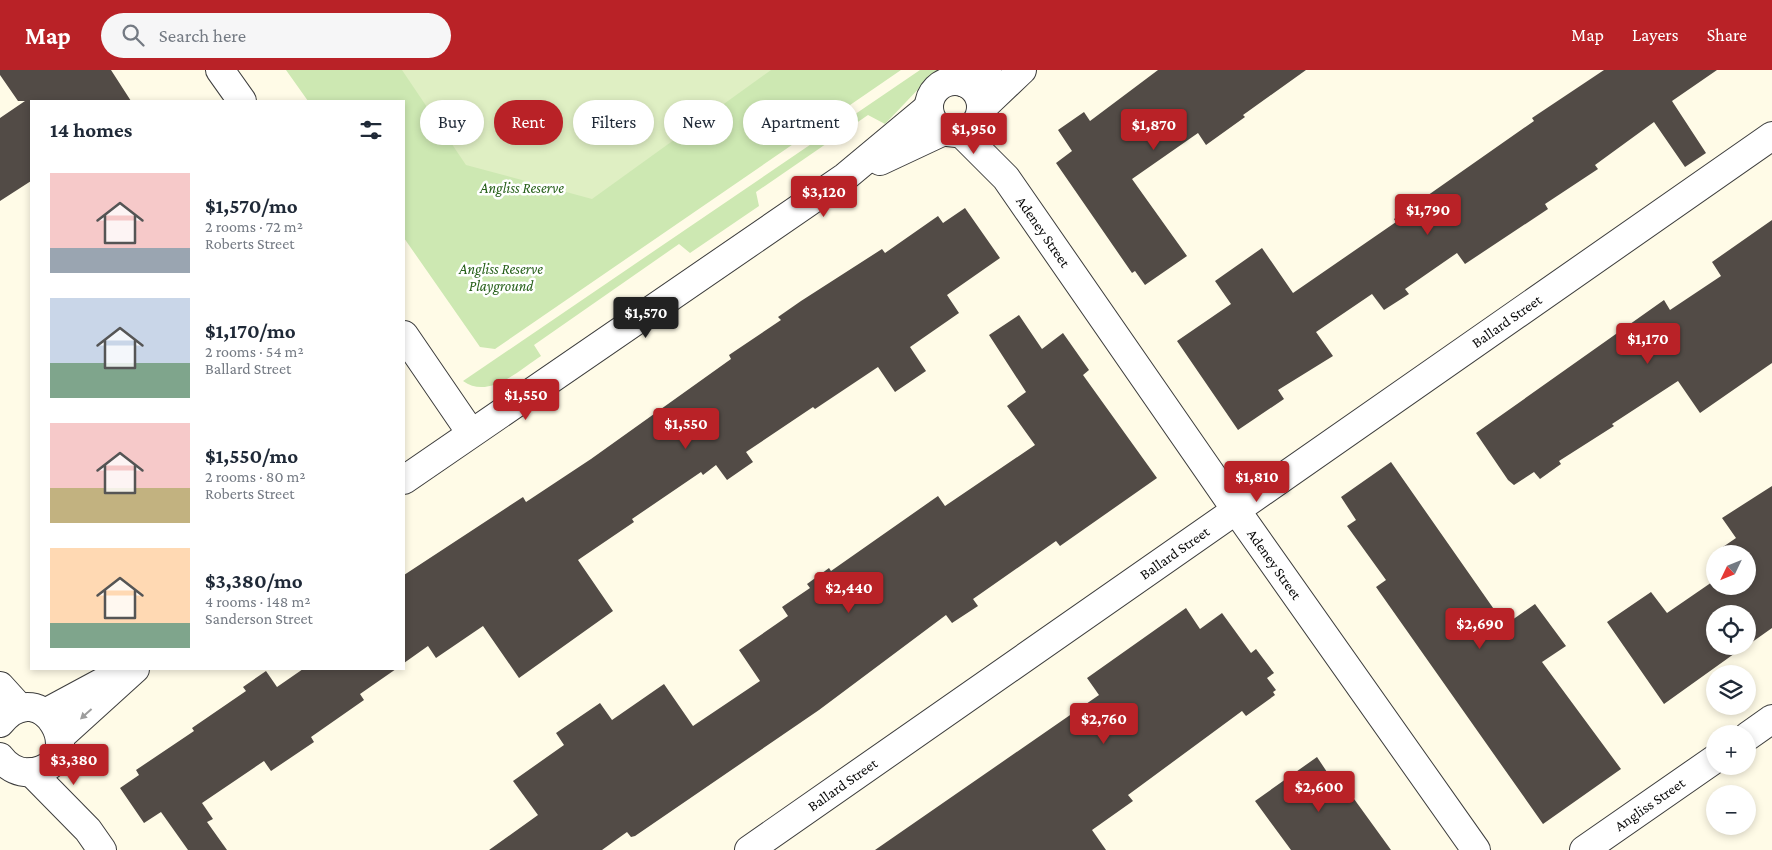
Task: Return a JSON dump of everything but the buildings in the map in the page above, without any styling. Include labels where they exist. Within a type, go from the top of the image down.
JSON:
[{"type":"street","points":[[220,70],[241,100]]},
{"type":"street","points":[[845,177],[967,122],[1022,70]]},
{"type":"street","points":[[405,479],[845,177],[929,107],[934,91],[941,85],[976,76],[977,93],[967,122]]},
{"type":"street","points":[[929,107],[933,121],[967,122]]},
{"type":"street","name":"Adeney Street","points":[[967,122],[1236,510],[1476,850]]},
{"type":"street","name":"Ballard Street","points":[[748,850],[1772,136]]},
{"type":"street","points":[[405,336],[471,433]]},
{"type":"street","points":[[13,717],[126,670]]},
{"type":"street","points":[[11,769],[40,770],[57,748],[134,670]]},
{"type":"street","points":[[0,686],[13,717]]},
{"type":"street","points":[[13,717],[52,719],[57,748],[95,840]]},
{"type":"street","points":[[1756,730],[1772,719]]},
{"type":"street","name":"Angliss Street","points":[[1584,850],[1706,765]]},
{"type":"street","points":[[11,769],[95,840]]},
{"type":"green space","name":"Angliss Reserve","points":[[286,70],[901,70],[857,100],[743,100],[743,145],[792,145],[495,349],[480,347],[405,239],[405,100],[307,100]]},
{"type":"green space","points":[[402,70],[771,70],[729,100],[664,100],[664,145],[667,145],[592,199],[466,165],[453,145],[484,145],[484,100],[422,100]]},
{"type":"green space","points":[[920,70],[947,70],[926,81],[885,124],[868,115],[858,122],[858,112]]},
{"type":"green space","points":[[810,145],[824,145],[756,192],[759,206],[690,253],[679,244],[534,345],[541,356],[514,375],[504,381],[483,387],[473,386],[463,381]]},
{"type":"park label","name":"Angliss Reserve Playground","points":[[501,278]]}]
